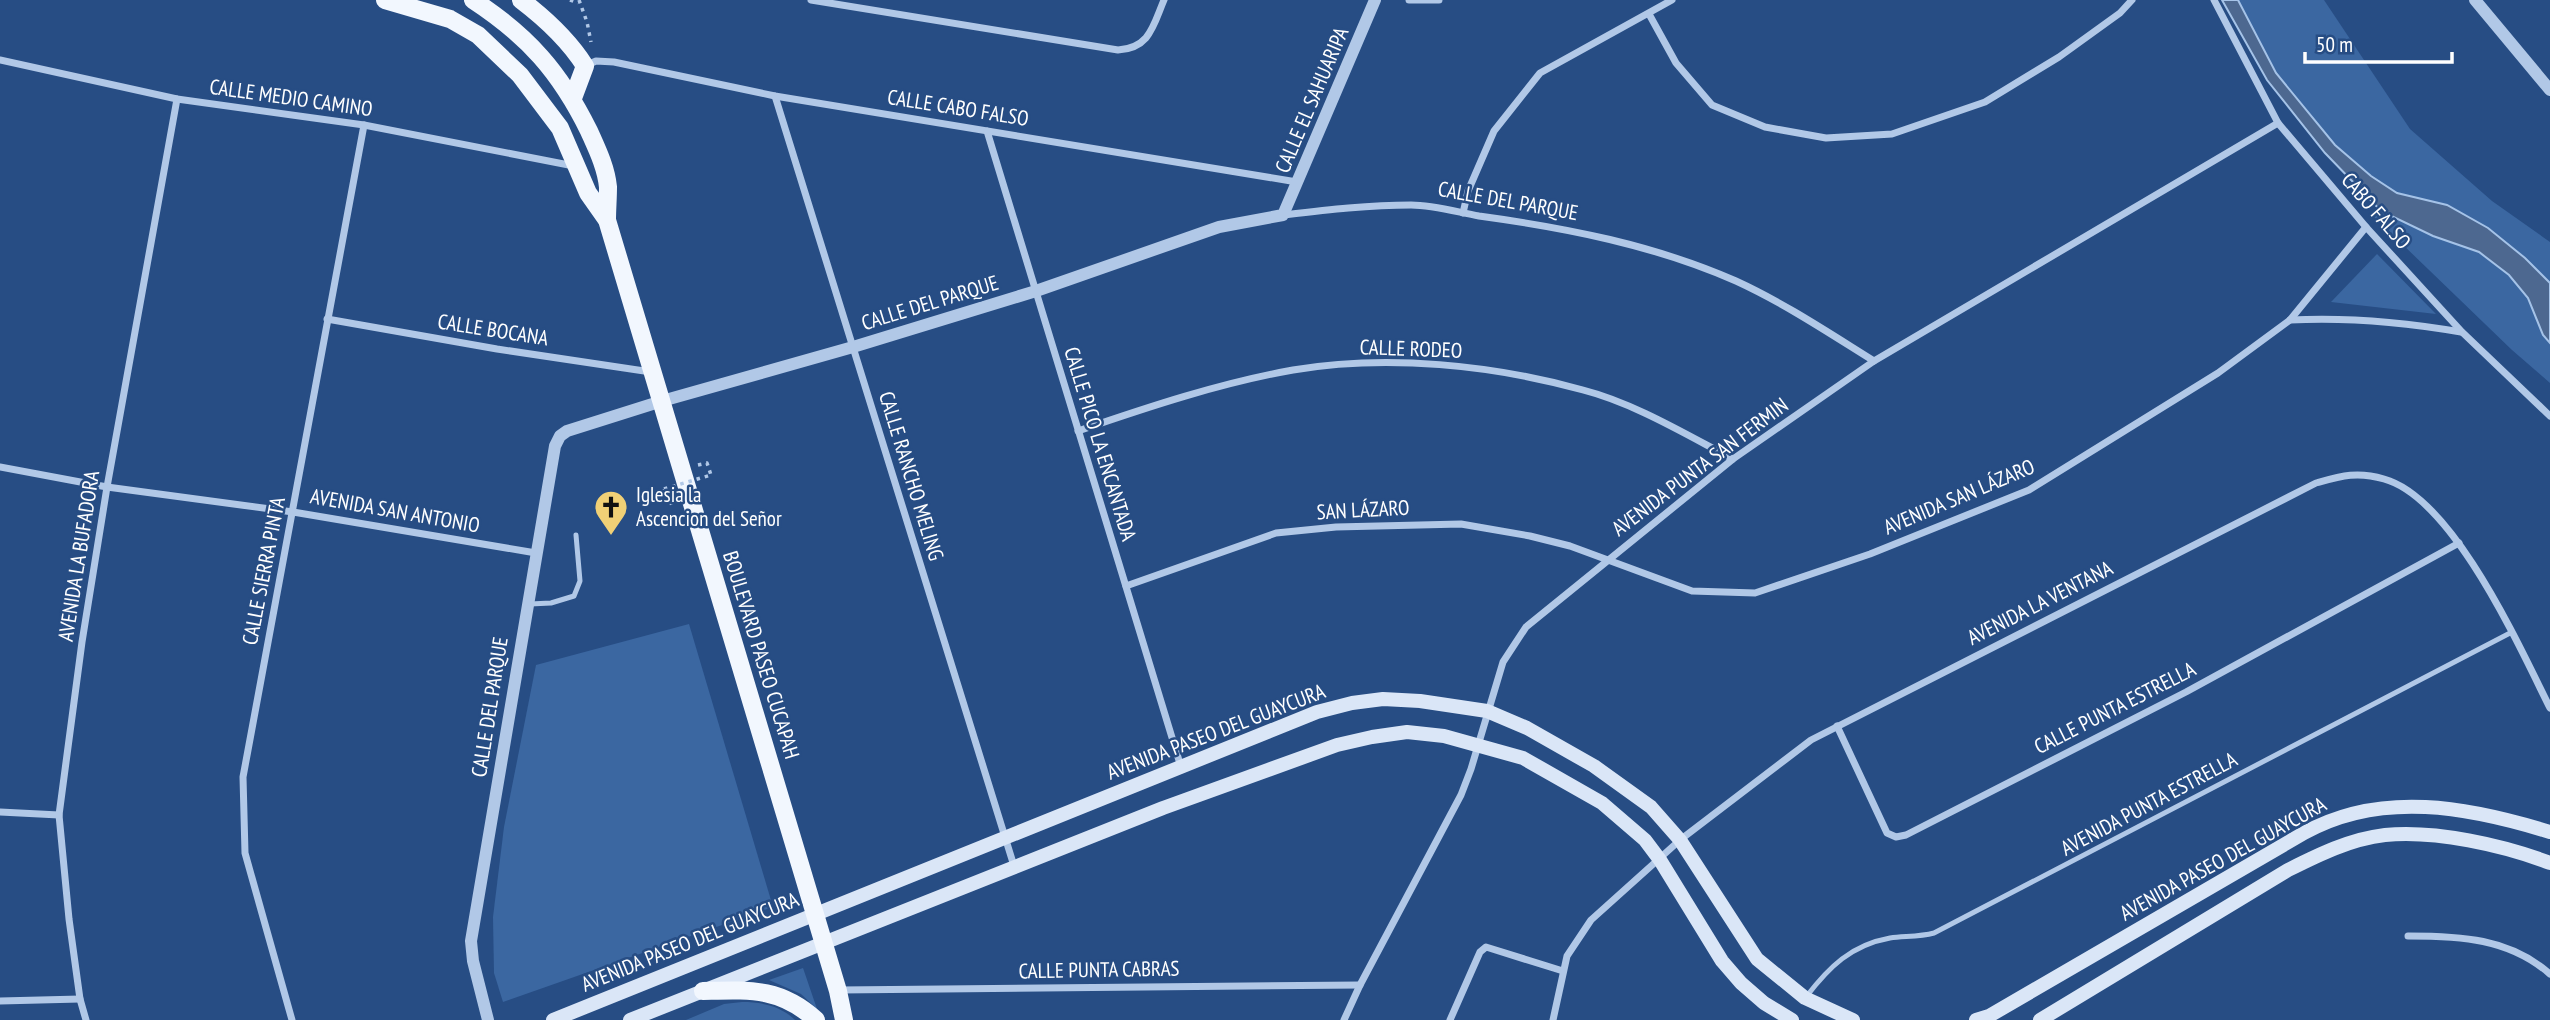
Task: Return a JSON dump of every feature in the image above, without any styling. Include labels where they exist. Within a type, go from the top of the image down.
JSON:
[{"type":"main road","points":[[385,0],[450,19],[478,35],[520,75],[560,128],[588,193],[607,220]]},
{"type":"main road","points":[[473,0],[523,38],[562,80],[573,98],[604,169],[608,187],[607,220]]},
{"type":"main road","points":[[521,0],[547,20],[590,64],[573,98]]},
{"type":"main road","name":"BOULEVARD PASEO CUCAPAH","points":[[607,220],[838,990],[844,1020]]},
{"type":"main road","name":"AVENIDA PASEO DEL GUAYCURA","points":[[553,1020],[1317,712],[1383,699],[1487,711],[1527,728],[1594,766],[1651,807],[1680,840],[1757,959],[1805,998],[1853,1020]]},
{"type":"main road","points":[[630,1020],[1163,808],[1337,745],[1408,733],[1444,736],[1523,758],[1602,803],[1645,840],[1722,961],[1741,983],[1764,1003],[1792,1020]]},
{"type":"main road","name":"AVENIDA PASEO DEL GUAYCURA","points":[[1976,1020],[1989,1016],[2304,833],[2342,815],[2383,807],[2446,807],[2477,812],[2550,832]]},
{"type":"main road","name":"AVENIDA PASEO DEL GUAYCURA","points":[[2040,1020],[2288,870],[2321,853],[2348,844],[2384,835],[2430,837],[2489,846],[2550,863]]},
{"type":"main road","points":[[703,991],[763,991],[783,996],[816,1020]]},
{"type":"street","points":[[811,0],[1118,50],[1133,49],[1147,39],[1164,0]]},
{"type":"street","name":"CALLE EL SAHUARIPA","points":[[1283,215],[1375,0]]},
{"type":"street","points":[[1409,0],[1439,0]]},
{"type":"street","points":[[1463,213],[1468,191],[1494,131],[1540,73],[1672,0]]},
{"type":"street","points":[[1649,15],[1676,64],[1712,105],[1765,127],[1826,138],[1892,134],[1984,102],[2059,57],[2120,13],[2132,0]]},
{"type":"street","name":"CABO FALSO","points":[[2214,0],[2278,123],[2366,227],[2462,332],[2550,416]]},
{"type":"street","points":[[2475,0],[2550,90]]},
{"type":"street","name":"CALLE MEDIO CAMINO","points":[[0,60],[177,99],[363,125],[578,167]]},
{"type":"street","name":"CALLE CABO FALSO","points":[[590,64],[614,62],[775,96],[1297,183]]},
{"type":"street","name":"CALLE RANCHO MELING","points":[[775,96],[1014,867]]},
{"type":"street","name":"AVENIDA LA BUFADORA","points":[[86,1020],[80,999],[62,863],[59,815],[82,642],[107,487],[177,99]]},
{"type":"street","name":"AVENIDA PUNTA SAN FERMIN","points":[[1344,1020],[1461,795],[1503,662],[1526,627],[1733,459],[1874,361],[2278,123]]},
{"type":"street","name":"CALLE SIERRA PINTA","points":[[292,1020],[245,853],[243,777],[363,125]]},
{"type":"street","name":"CALLE PICO LA ENCANTADA","points":[[987,131],[1181,767]]},
{"type":"street","name":"CALLE DEL PARQUE","points":[[488,1020],[473,961],[471,941],[555,446],[559,436],[567,431],[1035,291],[1219,227],[1283,215],[1352,207],[1414,205],[1541,225],[1619,241],[1678,258],[1737,282],[1798,313],[1874,361]]},
{"type":"street","name":"AVENIDA SAN LÁZARO","points":[[1607,561],[1692,591],[1755,593],[1870,554],[2029,490],[2218,373],[2290,320],[2366,227]]},
{"type":"street","name":"CALLE BOCANA","points":[[327,319],[654,373]]},
{"type":"street","points":[[2290,320],[2370,319],[2462,332]]},
{"type":"street","name":"CALLE RODEO","points":[[1078,431],[1164,402],[1293,370],[1347,364],[1433,365],[1492,370],[1585,390],[1650,416],[1733,459]]},
{"type":"street","name":"AVENIDA SAN ANTONIO","points":[[0,467],[107,487],[293,512],[536,553]]},
{"type":"street","name":"AVENIDA LA VENTANA","points":[[1553,1020],[1567,956],[1591,920],[1680,840],[1811,740],[2316,483],[2349,473],[2385,479],[2410,491],[2441,518],[2459,542],[2512,632],[2550,708]]},
{"type":"street","name":"SAN LÁZARO","points":[[1126,586],[1276,533],[1336,527],[1461,524],[1557,542],[1607,561]]},
{"type":"street","name":"CALLE PUNTA ESTRELLA","points":[[1837,726],[1887,833],[1896,837],[1906,835],[2186,692],[2459,542]]},
{"type":"street","points":[[0,812],[59,815]]},
{"type":"street","points":[[2408,936],[2458,936],[2500,944],[2518,951],[2550,974]]},
{"type":"street","points":[[1450,1020],[1480,952],[1486,947],[1563,971]]},
{"type":"street","name":"CALLE PUNTA CABRAS","points":[[838,990],[1360,985]]},
{"type":"street","points":[[0,1001],[80,999]]},
{"type":"lane","points":[[527,604],[551,603],[574,596],[580,581],[576,535]]},
{"type":"lane","name":"AVENIDA PUNTA ESTRELLA","points":[[1805,998],[1826,971],[1852,951],[1891,938],[1918,937],[1934,933],[2512,632]]},
{"type":"path","points":[[570,0],[579,1],[587,22],[590,64]]},
{"type":"path","points":[[668,504],[664,489],[711,475],[707,463]]},
{"type":"shaded area","points":[[2222,0],[2238,0],[2276,73],[2335,145],[2371,176],[2397,193],[2447,205],[2488,228],[2525,258],[2550,283],[2550,343],[2543,335],[2528,298],[2509,275],[2479,252],[2433,236],[2381,211],[2325,153],[2267,80]]},
{"type":"shaded area","points":[[2224,0],[2324,0],[2410,129],[2492,201],[2550,242],[2550,383],[2372,215],[2380,210],[2274,89]]},
{"type":"shaded area","points":[[2377,254],[2436,314],[2331,302]]},
{"type":"shaded area","points":[[689,624],[773,907],[503,1002],[494,973],[493,917],[504,827],[536,665]]},
{"type":"shaded area","points":[[803,968],[817,1009],[801,994],[769,980]]},
{"type":"shaded area","points":[[742,1002],[771,1006],[784,1011],[795,1020],[686,1020],[724,1004]]},
{"type":"place","name":"Iglesia la Ascencion del Señor","points":[[611,537]]}]
